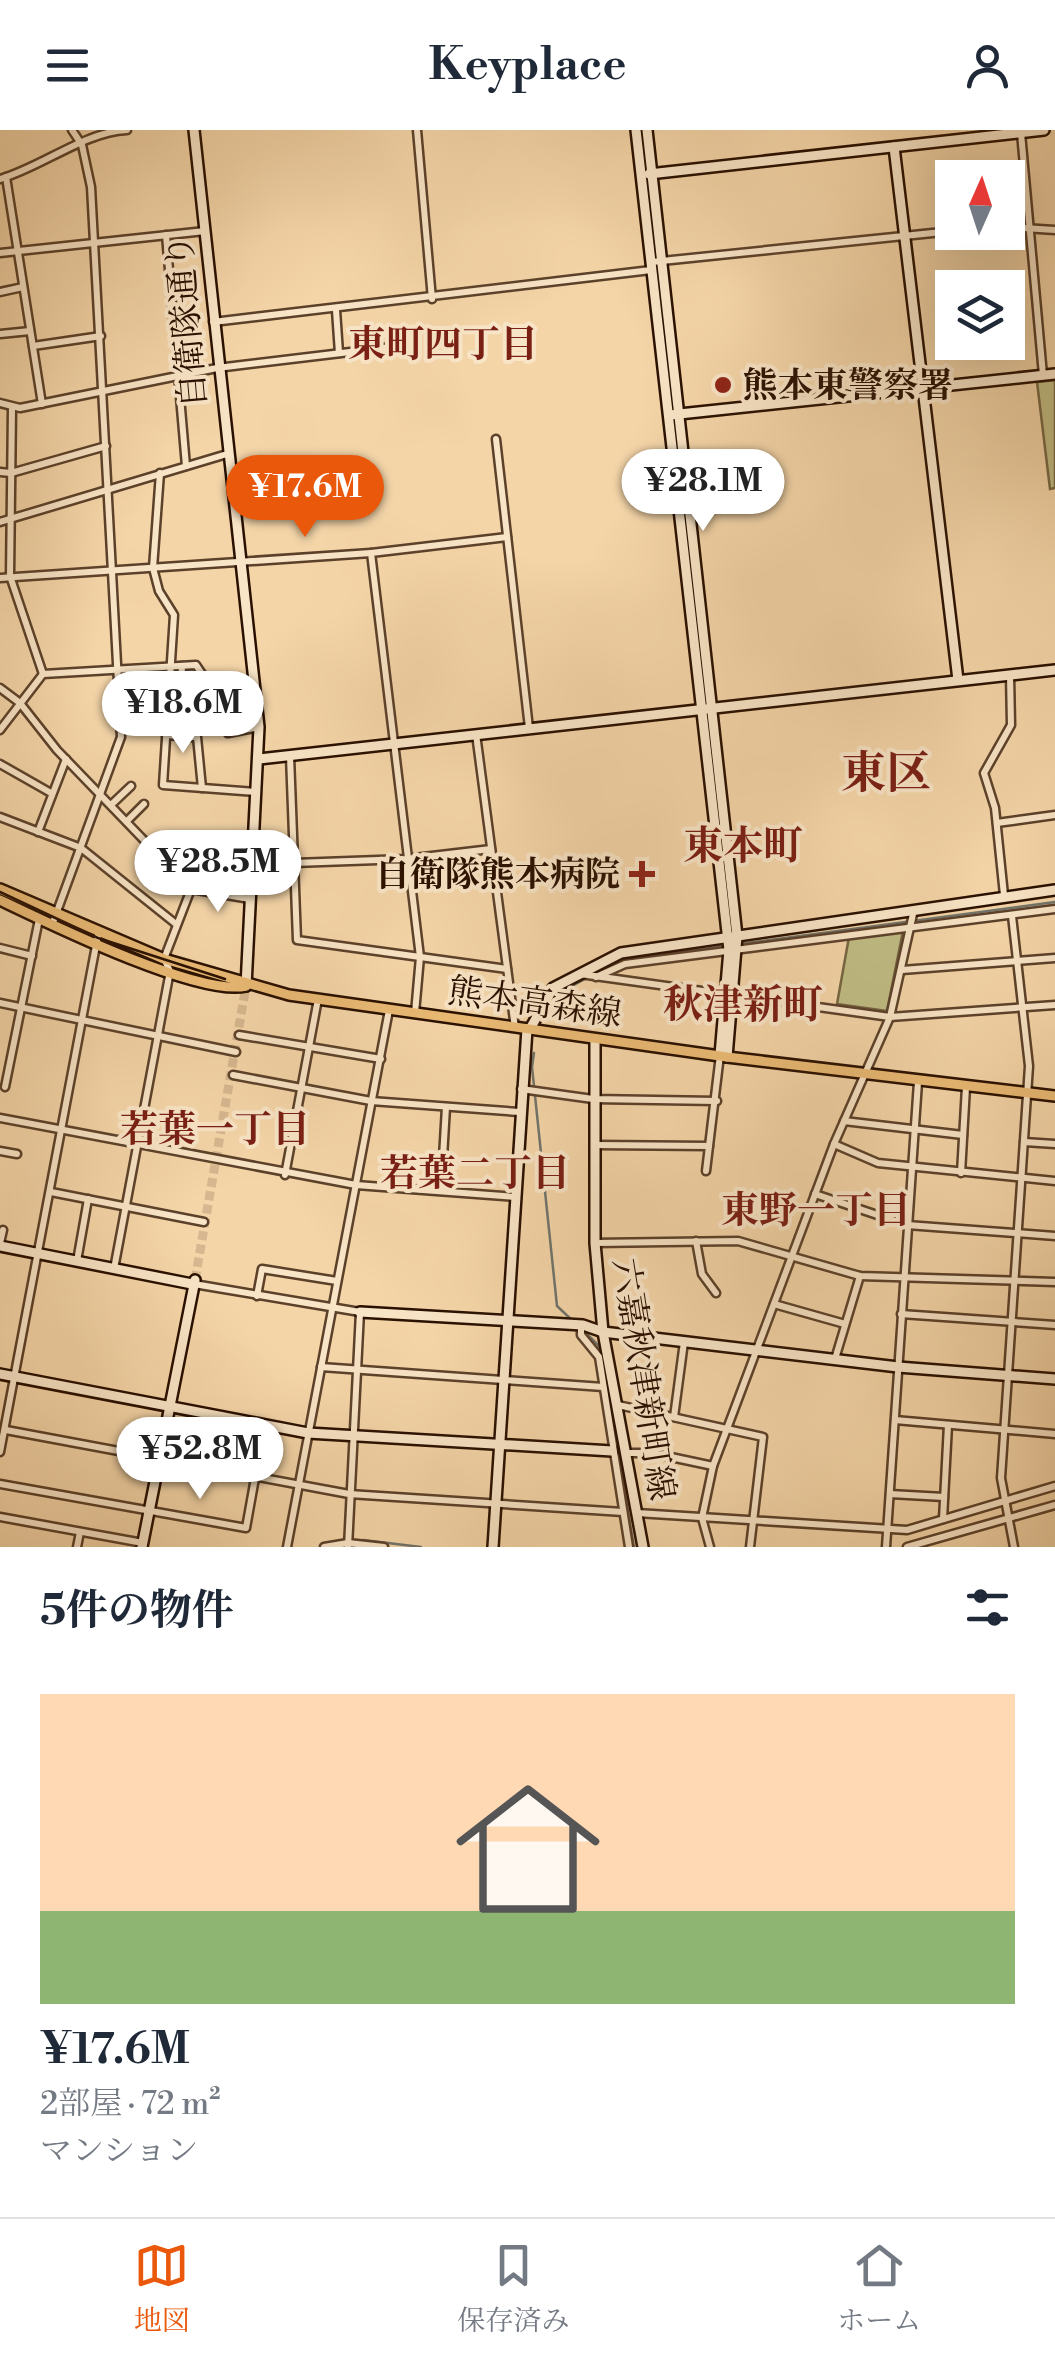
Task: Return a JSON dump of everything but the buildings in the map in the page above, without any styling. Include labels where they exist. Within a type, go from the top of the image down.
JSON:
[{"type":"main road","name":"熊本高森線","points":[[0,889],[54,921],[170,971],[234,989],[246,986],[514,1028],[918,1082],[1055,1096]]},
{"type":"main road","name":"熊本高森線","points":[[0,900],[38,918],[54,921]]},
{"type":"main road","name":"熊本高森線","points":[[98,940],[237,979],[246,986]]},
{"type":"street","points":[[54,921],[121,737],[94,242],[82,145],[72,130]]},
{"type":"street","points":[[42,404],[3,178],[113,130],[127,130]]},
{"type":"street","name":"自衛隊通り","points":[[194,130],[226,454],[259,727],[246,986]]},
{"type":"street","points":[[417,130],[432,298]]},
{"type":"street","points":[[636,130],[647,174]]},
{"type":"street","points":[[648,130],[647,174],[655,264],[733,943],[724,1056],[706,1171]]},
{"type":"street","points":[[647,174],[1044,130]]},
{"type":"street","points":[[1021,132],[1043,375]]},
{"type":"street","points":[[894,147],[958,680]]},
{"type":"street","points":[[1027,226],[1055,230]]},
{"type":"street","points":[[0,253],[206,231]]},
{"type":"street","points":[[212,322],[432,298],[655,264],[935,232]]},
{"type":"street","points":[[166,235],[186,466]]},
{"type":"street","points":[[0,292],[23,286]]},
{"type":"street","points":[[336,309],[339,353]]},
{"type":"street","points":[[0,334],[30,331]]},
{"type":"street","points":[[32,346],[100,336]]},
{"type":"street","points":[[0,402],[12,408],[42,404],[217,368],[400,346]]},
{"type":"street","points":[[672,415],[1055,374]]},
{"type":"street","points":[[12,408],[10,576],[43,674]]},
{"type":"street","points":[[496,439],[529,728]]},
{"type":"street","points":[[0,472],[11,474],[106,446]]},
{"type":"street","points":[[0,522],[226,454]]},
{"type":"street","points":[[160,474],[153,568],[159,591],[174,615],[163,785],[258,792]]},
{"type":"street","points":[[0,578],[241,563],[507,537]]},
{"type":"street","points":[[371,552],[391,744],[420,957],[414,1013]]},
{"type":"street","points":[[0,730],[43,674],[196,665],[228,733],[259,727]]},
{"type":"street","points":[[178,736],[182,666]]},
{"type":"street","points":[[259,759],[1055,670]]},
{"type":"street","points":[[192,737],[197,678],[203,675]]},
{"type":"street","points":[[1004,896],[997,822],[984,773],[1010,728],[1014,710],[1010,675]]},
{"type":"street","points":[[0,688],[20,703],[66,759],[190,889],[252,899]]},
{"type":"street","points":[[166,734],[196,737],[202,788]]},
{"type":"street","points":[[476,734],[514,1028]]},
{"type":"street","points":[[290,756],[297,940],[507,969]]},
{"type":"street","points":[[38,832],[66,759]]},
{"type":"street","points":[[0,764],[52,793]]},
{"type":"street","points":[[112,804],[131,786]]},
{"type":"street","points":[[127,821],[144,804]]},
{"type":"street","points":[[997,822],[1055,816]]},
{"type":"street","points":[[0,817],[80,848],[176,924]]},
{"type":"street","points":[[294,863],[406,859],[491,849]]},
{"type":"street","points":[[114,1269],[170,971],[164,959],[190,889]]},
{"type":"street","points":[[912,921],[1004,896],[1055,890]]},
{"type":"street","points":[[492,1547],[521,1089],[529,1029],[549,992],[621,953],[1055,909]]},
{"type":"street","points":[[1012,916],[1029,1094],[1002,1429],[1001,1478],[1014,1547]]},
{"type":"street","points":[[5,1087],[38,918]]},
{"type":"street","points":[[710,1547],[702,1518],[714,1466],[834,1144],[890,1017],[912,921]]},
{"type":"street","points":[[1,1455],[98,940]]},
{"type":"street","points":[[595,978],[626,964],[733,943]]},
{"type":"street","points":[[0,948],[32,956]]},
{"type":"street","points":[[902,970],[1055,958]]},
{"type":"street","points":[[580,974],[890,1017],[1055,1005]]},
{"type":"street","points":[[285,1174],[318,999]]},
{"type":"street","points":[[0,1003],[236,1052]]},
{"type":"street","points":[[288,1547],[388,1010]]},
{"type":"street","points":[[239,1035],[380,1058]]},
{"type":"street","name":"六嘉秋津新町線","points":[[595,1038],[595,1244],[603,1332],[618,1404],[620,1452],[643,1547]]},
{"type":"street","points":[[232,1075],[371,1101],[520,1112]]},
{"type":"street","points":[[886,1547],[918,1082]]},
{"type":"street","points":[[961,1172],[966,1087]]},
{"type":"street","points":[[521,1089],[593,1098],[717,1101]]},
{"type":"street","points":[[441,1192],[446,1107]]},
{"type":"street","points":[[0,1118],[356,1186],[516,1197]]},
{"type":"street","points":[[844,1121],[962,1135]]},
{"type":"street","points":[[1024,1142],[1055,1144]]},
{"type":"street","points":[[834,1144],[878,1163],[1055,1181]]},
{"type":"street","points":[[594,1145],[709,1146]]},
{"type":"street","points":[[0,1151],[17,1154]]},
{"type":"street","points":[[51,1192],[204,1222]]},
{"type":"street","points":[[815,1194],[907,1225],[1055,1236]]},
{"type":"street","points":[[76,1261],[88,1199]]},
{"type":"street","points":[[3,1230],[0,1244],[40,1254],[331,1309],[581,1325],[603,1332],[756,1351],[1055,1380]]},
{"type":"street","points":[[696,1242],[702,1274],[716,1293]]},
{"type":"street","points":[[595,1244],[738,1242],[793,1254],[860,1276],[904,1274],[1055,1282]]},
{"type":"street","points":[[258,1296],[262,1268],[337,1281]]},
{"type":"street","points":[[835,1359],[860,1276]]},
{"type":"street","points":[[0,1517],[143,1545],[194,1282]]},
{"type":"street","points":[[774,1304],[846,1324]]},
{"type":"street","points":[[348,1545],[360,1312]]},
{"type":"street","points":[[901,1314],[1055,1325]]},
{"type":"street","points":[[581,1325],[581,1335],[599,1356],[620,1452],[629,1547]]},
{"type":"street","points":[[674,1417],[684,1342]]},
{"type":"street","points":[[321,1367],[603,1387]]},
{"type":"street","points":[[0,1374],[308,1433],[652,1453],[714,1466]]},
{"type":"street","points":[[618,1404],[763,1437],[750,1547]]},
{"type":"street","points":[[894,1420],[1055,1434]]},
{"type":"street","points":[[943,1519],[948,1425]]},
{"type":"street","points":[[6,1430],[349,1494],[623,1512]]},
{"type":"street","points":[[0,1484],[246,1528],[255,1478]]},
{"type":"street","points":[[637,1513],[907,1530],[1055,1486]]},
{"type":"street","points":[[890,1494],[944,1497]]},
{"type":"street","points":[[907,1547],[1055,1505]]},
{"type":"street","points":[[77,1547],[80,1532]]},
{"type":"street","points":[[324,1547],[384,1547]]},
{"type":"shaded area","points":[[1055,380],[1055,488],[1050,489],[1037,382]]},
{"type":"shaded area","points":[[903,931],[887,1011],[837,1004],[849,937]]},
{"type":"waterway","points":[[739,944],[1055,902]]},
{"type":"waterway","points":[[594,975],[621,960],[726,946]]},
{"type":"waterway","points":[[545,1018],[557,994],[587,978]]},
{"type":"waterway","points":[[534,1053],[532,1067],[557,1306],[574,1322]]},
{"type":"waterway","points":[[584,1331],[598,1345],[602,1356]]},
{"type":"waterway","points":[[606,1384],[634,1547]]},
{"type":"waterway","points":[[363,1540],[421,1547]]},
{"type":"tunnel","points":[[195,1280],[246,986]]},
{"type":"tram line","points":[[0,892],[98,938],[225,979]]},
{"type":"place","name":"熊本東警察署","points":[[723,385]]},
{"type":"place","name":"自衛隊熊本病院","points":[[642,874]]},
{"type":"district","name":"東町四丁目","points":[[443,344]]},
{"type":"district","name":"東区","points":[[886,772]]},
{"type":"district","name":"東本町","points":[[743,845]]},
{"type":"district","name":"秋津新町","points":[[743,1004]]},
{"type":"district","name":"若葉一丁目","points":[[215,1129]]},
{"type":"district","name":"若葉二丁目","points":[[475,1173]]},
{"type":"district","name":"東野一丁目","points":[[816,1210]]}]
